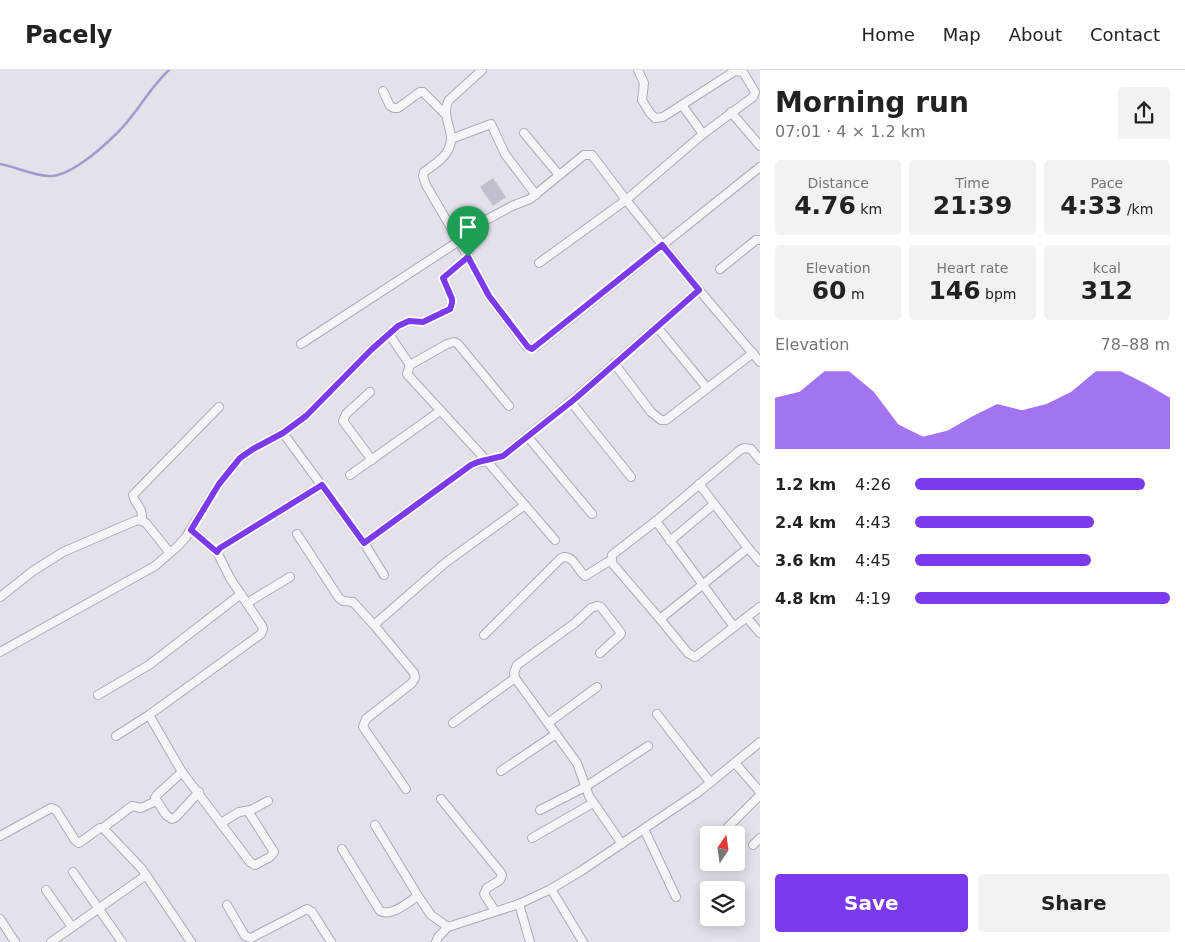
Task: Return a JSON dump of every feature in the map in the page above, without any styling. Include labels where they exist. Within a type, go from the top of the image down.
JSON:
[{"type":"street","points":[[482,70],[449,100],[445,106],[445,114],[452,139],[448,150],[424,172],[423,179],[498,309],[528,347],[532,349],[760,167]]},
{"type":"street","points":[[539,263],[626,200],[703,134],[755,94],[742,72],[730,73],[663,117],[654,117],[642,100],[644,83],[638,70]]},
{"type":"street","points":[[383,91],[390,106],[394,108],[398,108],[420,92],[423,92],[445,114]]},
{"type":"street","points":[[682,105],[703,134]]},
{"type":"street","points":[[731,112],[760,146]]},
{"type":"street","points":[[452,139],[491,124],[505,154],[536,195]]},
{"type":"street","points":[[524,133],[558,175]]},
{"type":"street","points":[[477,225],[536,195],[584,155],[591,154],[662,245],[760,362]]},
{"type":"street","points":[[720,269],[756,240],[760,240]]},
{"type":"street","points":[[301,344],[459,241]]},
{"type":"street","points":[[0,652],[155,566],[178,546],[191,530],[219,484],[240,458],[283,433],[306,416],[398,326],[406,322],[423,322],[450,309],[452,299],[443,278],[468,257]]},
{"type":"street","points":[[364,543],[471,465],[503,456],[570,402],[699,290]]},
{"type":"street","points":[[656,327],[707,388]]},
{"type":"street","points":[[389,334],[410,365]]},
{"type":"street","points":[[508,406],[458,344],[454,342],[410,365],[407,371],[407,374],[486,460],[555,540]]},
{"type":"street","points":[[614,363],[652,412],[661,420],[666,420],[753,353]]},
{"type":"street","points":[[370,392],[346,414],[343,421],[372,460]]},
{"type":"street","points":[[570,402],[631,477]]},
{"type":"street","points":[[142,521],[142,509],[133,497],[133,494],[219,407]]},
{"type":"street","points":[[350,475],[440,411]]},
{"type":"street","points":[[283,433],[364,543],[384,575]]},
{"type":"street","points":[[528,437],[592,514]]},
{"type":"street","points":[[760,460],[751,449],[744,448],[740,450],[656,521],[612,554],[611,560],[688,653],[695,657],[760,608]]},
{"type":"street","points":[[699,484],[760,562]]},
{"type":"street","points":[[217,552],[220,548],[322,485]]},
{"type":"street","points":[[374,625],[445,563],[525,505]]},
{"type":"street","points":[[670,541],[714,505]]},
{"type":"street","points":[[0,597],[33,571],[63,552],[136,521],[146,523],[170,553]]},
{"type":"street","points":[[656,521],[734,627]]},
{"type":"street","points":[[116,736],[149,715],[260,634],[263,629],[248,603],[230,578],[217,552],[191,530]]},
{"type":"street","points":[[297,534],[339,598],[343,601],[353,602],[414,673],[415,678],[412,683],[366,719],[363,727],[406,789]]},
{"type":"street","points":[[660,619],[748,548]]},
{"type":"street","points":[[484,635],[561,558],[569,557],[586,576],[611,560]]},
{"type":"street","points":[[248,603],[290,577]]},
{"type":"street","points":[[98,695],[149,664],[241,594]]},
{"type":"street","points":[[600,653],[621,633],[601,608],[597,606],[591,608],[517,665],[514,673],[515,678],[577,763],[593,803],[622,844]]},
{"type":"street","points":[[747,618],[760,633]]},
{"type":"street","points":[[453,723],[515,678]]},
{"type":"street","points":[[548,723],[597,687]]},
{"type":"street","points":[[657,714],[710,782]]},
{"type":"street","points":[[149,715],[182,772],[199,792],[250,862],[255,865],[270,857],[274,852],[248,811]]},
{"type":"street","points":[[501,771],[556,734]]},
{"type":"street","points":[[436,942],[448,926],[519,904],[551,889],[644,830],[700,791],[760,742]]},
{"type":"street","points":[[540,810],[585,787],[648,746]]},
{"type":"street","points":[[729,826],[760,794],[735,763]]},
{"type":"street","points":[[182,772],[157,795],[156,801],[166,815],[172,819],[199,792]]},
{"type":"street","points":[[441,799],[502,875],[500,880],[487,888],[484,894],[495,911]]},
{"type":"street","points":[[0,836],[51,808],[56,810],[75,840],[79,843],[100,828],[104,828],[132,806],[141,808],[156,801]]},
{"type":"street","points":[[221,823],[239,812],[248,811],[268,801]]},
{"type":"street","points":[[532,838],[593,803]]},
{"type":"street","points":[[375,825],[431,915],[448,926]]},
{"type":"street","points":[[104,828],[137,864],[191,942]]},
{"type":"street","points":[[644,830],[676,897]]},
{"type":"street","points":[[752,845],[760,838]]},
{"type":"street","points":[[342,849],[380,911],[385,914],[392,912],[418,896]]},
{"type":"street","points":[[73,872],[122,942]]},
{"type":"street","points":[[51,942],[145,876]]},
{"type":"street","points":[[551,889],[583,942]]},
{"type":"street","points":[[46,890],[72,927]]},
{"type":"street","points":[[227,904],[245,936],[248,938],[307,909],[312,912],[331,942]]},
{"type":"street","points":[[519,904],[530,942]]},
{"type":"street","points":[[0,919],[15,942]]},
{"type":"building","points":[[493,178],[506,197],[493,206],[480,187]]},
{"type":"waterway","points":[[0,164],[48,176],[74,168],[101,148],[122,128],[169,70]]},
{"type":"route","points":[[662,245],[699,290],[576,398],[503,456],[471,465],[364,543],[322,485],[220,548],[217,552],[191,530],[219,484],[240,458],[283,433],[306,416],[371,350],[398,326],[409,321],[423,322],[450,309],[452,299],[443,278],[468,257],[489,296],[529,348],[534,348],[662,245]]}]
